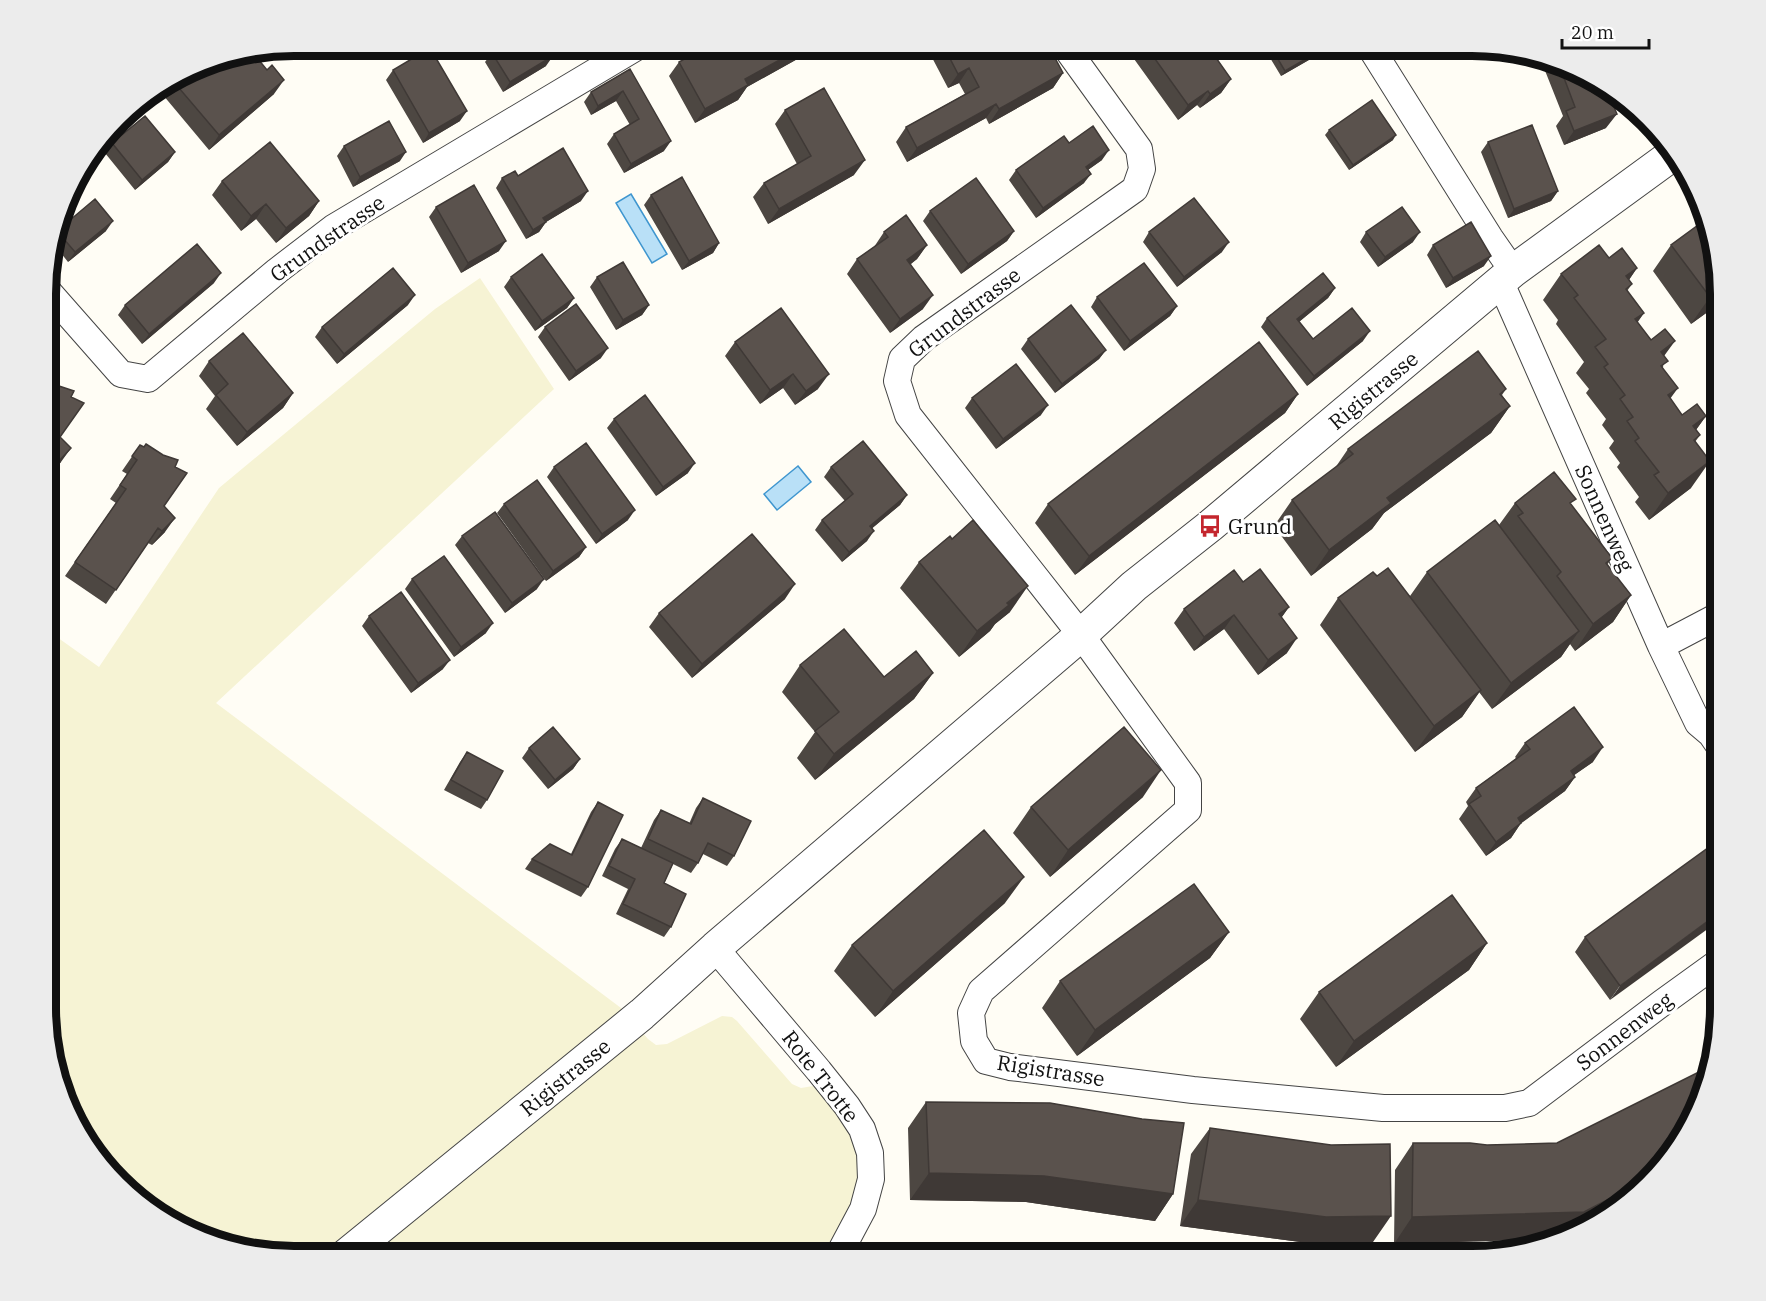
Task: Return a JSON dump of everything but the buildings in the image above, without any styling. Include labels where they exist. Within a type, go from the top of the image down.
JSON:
[{"type":"street","name":"Grundstrasse","points":[[56,300],[121,374],[148,379],[277,271],[333,228],[622,56]]},
{"type":"street","name":"Grundstrasse","points":[[1072,56],[1139,149],[1142,169],[1135,189],[924,338],[902,359],[897,381],[908,415],[1081,635]]},
{"type":"street","name":"Sonnenweg","points":[[1376,56],[1490,238],[1662,646],[1698,723],[1710,733]]},
{"type":"street","name":"Rigistrasse","points":[[357,1246],[642,1014],[715,948],[1081,635],[1134,586],[1210,526],[1507,277],[1668,158]]},
{"type":"street","points":[[1662,646],[1710,620]]},
{"type":"street","name":"Rigistrasse","points":[[1081,635],[1188,783],[1188,810],[981,991],[971,1013],[974,1041],[986,1060],[1010,1067],[1193,1090],[1383,1108],[1505,1108],[1529,1103]]},
{"type":"street","name":"Rote Trotte","points":[[715,948],[819,1071],[862,1129],[870,1152],[871,1179],[863,1209],[843,1246]]},
{"type":"street","name":"Sonnenweg","points":[[1529,1103],[1710,968]]},
{"type":"shaded area","points":[[480,278],[554,389],[216,703],[621,1008],[656,1045],[667,1044],[722,1016],[732,1017],[792,1084],[801,1088],[813,1086],[831,1104],[852,1136],[858,1165],[857,1186],[851,1208],[833,1246],[294,1246],[247,1241],[217,1233],[188,1221],[149,1196],[125,1176],[105,1152],[87,1127],[74,1099],[60,1054],[56,1023],[56,636],[99,667],[219,488],[435,309]]},
{"type":"water","points":[[631,194],[667,254],[652,263],[616,203]]},
{"type":"water","points":[[798,466],[811,482],[777,510],[764,494]]},
{"type":"place","name":"Grund","points":[[1210,526]]}]
